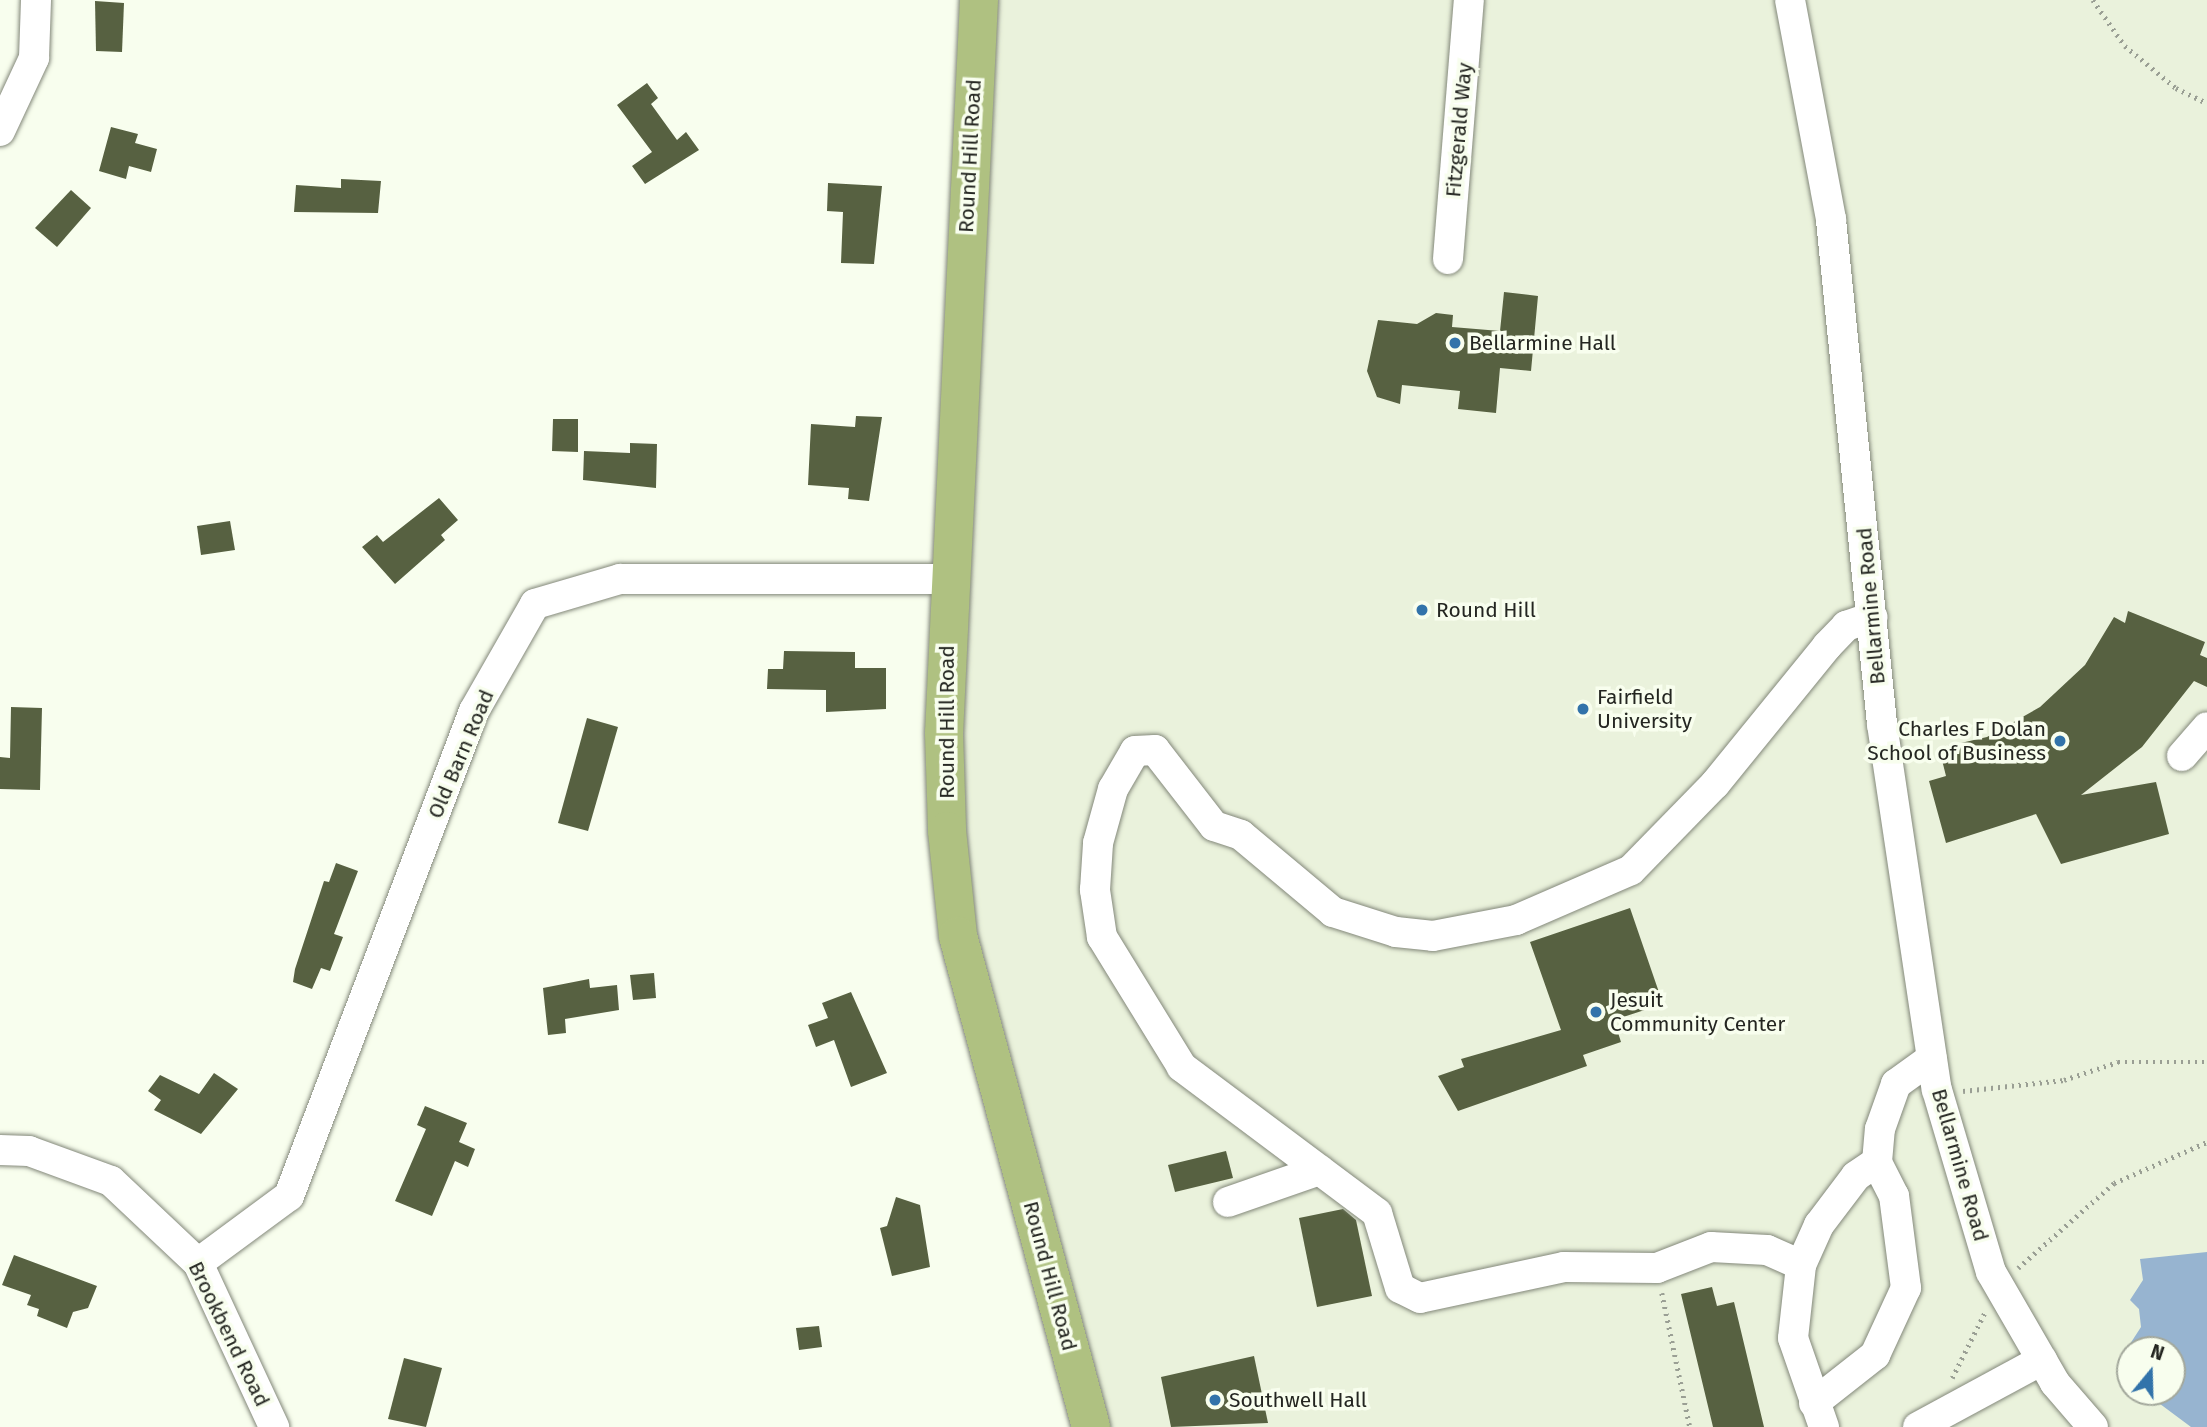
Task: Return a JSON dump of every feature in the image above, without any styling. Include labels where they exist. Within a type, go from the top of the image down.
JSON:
[{"type":"main road","name":"Round Hill Road","points":[[979,0],[944,733],[958,936],[1090,1427]]},
{"type":"street","points":[[0,131],[34,58],[36,0]]},
{"type":"street","name":"Fitzgerald Way","points":[[1448,259],[1469,0]]},
{"type":"street","name":"Bellarmine Road","points":[[1790,0],[1831,220],[1872,617],[1938,1093],[1972,1216],[1999,1287],[2042,1360],[2093,1427]]},
{"type":"street","name":"Old Barn Road","points":[[198,1263],[289,1196],[474,711],[535,604],[620,579],[950,579]]},
{"type":"street","points":[[1801,1265],[1767,1250],[1712,1247],[1657,1268],[1564,1267],[1420,1298],[1399,1288],[1377,1213],[1182,1067],[1102,937],[1095,890],[1098,843],[1113,789],[1135,751],[1156,750],[1214,826],[1241,835],[1333,912],[1395,932],[1462,935],[1554,905],[1630,870],[1715,784],[1846,626],[1872,617]]},
{"type":"street","points":[[2182,756],[2207,727]]},
{"type":"street","points":[[1877,1162],[1856,1176],[1819,1225],[1801,1265],[1793,1338],[1819,1415],[1875,1355],[1906,1289],[1894,1196],[1877,1162],[1884,1106],[1896,1084],[1932,1058]]},
{"type":"street","name":"Brookbend Road","points":[[0,1150],[29,1151],[111,1181],[198,1263],[274,1427]]},
{"type":"street","points":[[1228,1202],[1320,1170]]},
{"type":"street","points":[[1918,1427],[2042,1360]]},
{"type":"path","points":[[2093,0],[2125,46],[2176,88],[2207,103]]},
{"type":"path","points":[[1938,1093],[2064,1080],[2118,1062],[2207,1062]]},
{"type":"path","points":[[1944,1390],[1999,1287],[2060,1226],[2115,1183],[2207,1142]]},
{"type":"path","points":[[1657,1268],[1690,1427]]},
{"type":"shaded area","name":"Fairfield University","points":[[996,0],[2207,0],[2207,1427],[1111,1427],[974,920],[961,773]]},
{"type":"water","points":[[2207,1252],[2207,1427],[2191,1427],[2163,1406],[2186,1406],[2186,1336],[2135,1336],[2141,1327],[2139,1309],[2130,1300],[2143,1280],[2140,1259]]},
{"type":"building","points":[[95,1],[124,3],[122,52],[96,51]]},
{"type":"building","points":[[647,83],[658,98],[651,104],[677,140],[686,132],[699,150],[645,184],[632,166],[652,152],[617,105]]},
{"type":"building","points":[[111,127],[138,134],[135,143],[157,149],[151,172],[129,166],[126,179],[99,171]]},
{"type":"building","points":[[341,179],[381,181],[378,213],[294,212],[296,185],[341,188]]},
{"type":"building","points":[[828,183],[882,186],[874,264],[841,263],[843,212],[827,211]]},
{"type":"building","points":[[71,190],[91,208],[57,247],[35,228]]},
{"type":"building","name":"Bellarmine Hall","points":[[1504,292],[1538,296],[1531,371],[1500,368],[1496,413],[1458,409],[1460,391],[1402,385],[1400,404],[1377,397],[1367,371],[1378,320],[1417,324],[1436,313],[1453,315],[1452,327],[1500,331]]},
{"type":"building","points":[[856,416],[882,417],[869,501],[848,499],[849,488],[808,485],[811,424],[855,427]]},
{"type":"building","points":[[553,419],[578,419],[578,452],[552,451]]},
{"type":"building","points":[[630,443],[657,444],[656,488],[583,480],[584,451],[630,453]]},
{"type":"building","points":[[439,498],[458,520],[441,535],[445,540],[395,584],[362,547],[377,535],[383,542]]},
{"type":"building","points":[[230,521],[235,550],[201,555],[197,526]]},
{"type":"building","name":"Charles F Dolan School of Business","points":[[2128,611],[2205,642],[2200,655],[2207,658],[2207,687],[2194,681],[2142,747],[2081,795],[2156,782],[2169,834],[2061,864],[2036,814],[1946,843],[1929,781],[1946,776],[1939,748],[1987,737],[2040,707],[2085,665],[2114,617],[2125,623]]},
{"type":"building","points":[[784,651],[855,652],[855,668],[886,668],[886,709],[826,712],[826,690],[767,689],[768,669],[783,669]]},
{"type":"building","points":[[11,707],[42,708],[40,790],[0,789],[0,757],[10,758]]},
{"type":"building","points":[[587,718],[618,727],[588,831],[558,823]]},
{"type":"building","points":[[336,863],[358,871],[334,934],[343,937],[330,971],[321,968],[312,989],[293,982],[295,969],[324,881],[329,882]]},
{"type":"building","name":"Jesuit Community Center","points":[[1630,908],[1663,1004],[1614,1020],[1621,1042],[1583,1055],[1587,1066],[1458,1111],[1438,1076],[1464,1067],[1461,1059],[1561,1030],[1530,942]]},
{"type":"building","points":[[654,973],[656,998],[633,1000],[630,975]]},
{"type":"building","points":[[589,979],[590,988],[617,985],[619,1010],[565,1019],[566,1033],[548,1035],[543,988]]},
{"type":"building","points":[[851,992],[887,1073],[851,1087],[834,1040],[816,1047],[808,1025],[828,1018],[822,1003]]},
{"type":"building","points":[[214,1073],[238,1089],[201,1134],[154,1110],[161,1100],[148,1091],[160,1075],[199,1094]]},
{"type":"building","points":[[425,1106],[467,1123],[459,1142],[475,1149],[468,1167],[455,1161],[432,1216],[395,1201],[426,1129],[417,1125]]},
{"type":"building","points":[[1226,1151],[1233,1178],[1175,1192],[1168,1165]]},
{"type":"building","points":[[896,1197],[920,1205],[930,1267],[892,1276],[880,1228],[887,1226]]},
{"type":"building","points":[[1343,1209],[1356,1220],[1372,1296],[1317,1307],[1299,1218]]},
{"type":"building","points":[[14,1255],[97,1286],[88,1308],[73,1312],[67,1328],[37,1316],[39,1309],[27,1305],[31,1295],[2,1285]]},
{"type":"building","points":[[1712,1287],[1717,1306],[1734,1302],[1764,1427],[1713,1427],[1681,1294]]},
{"type":"building","points":[[819,1326],[822,1347],[799,1350],[796,1328]]},
{"type":"building","name":"Southwell Hall","points":[[1254,1356],[1268,1423],[1171,1427],[1161,1377]]},
{"type":"building","points":[[404,1358],[442,1368],[426,1427],[388,1419]]},
{"type":"place","name":"Bellarmine Hall","points":[[1455,343]]},
{"type":"place","name":"Round Hill","points":[[1422,610]]},
{"type":"place","name":"Fairfield University","points":[[1583,709]]},
{"type":"place","name":"Charles F Dolan School of Business","points":[[2060,741]]},
{"type":"place","name":"Jesuit Community Center","points":[[1596,1012]]},
{"type":"place","name":"Southwell Hall","points":[[1215,1400]]}]
